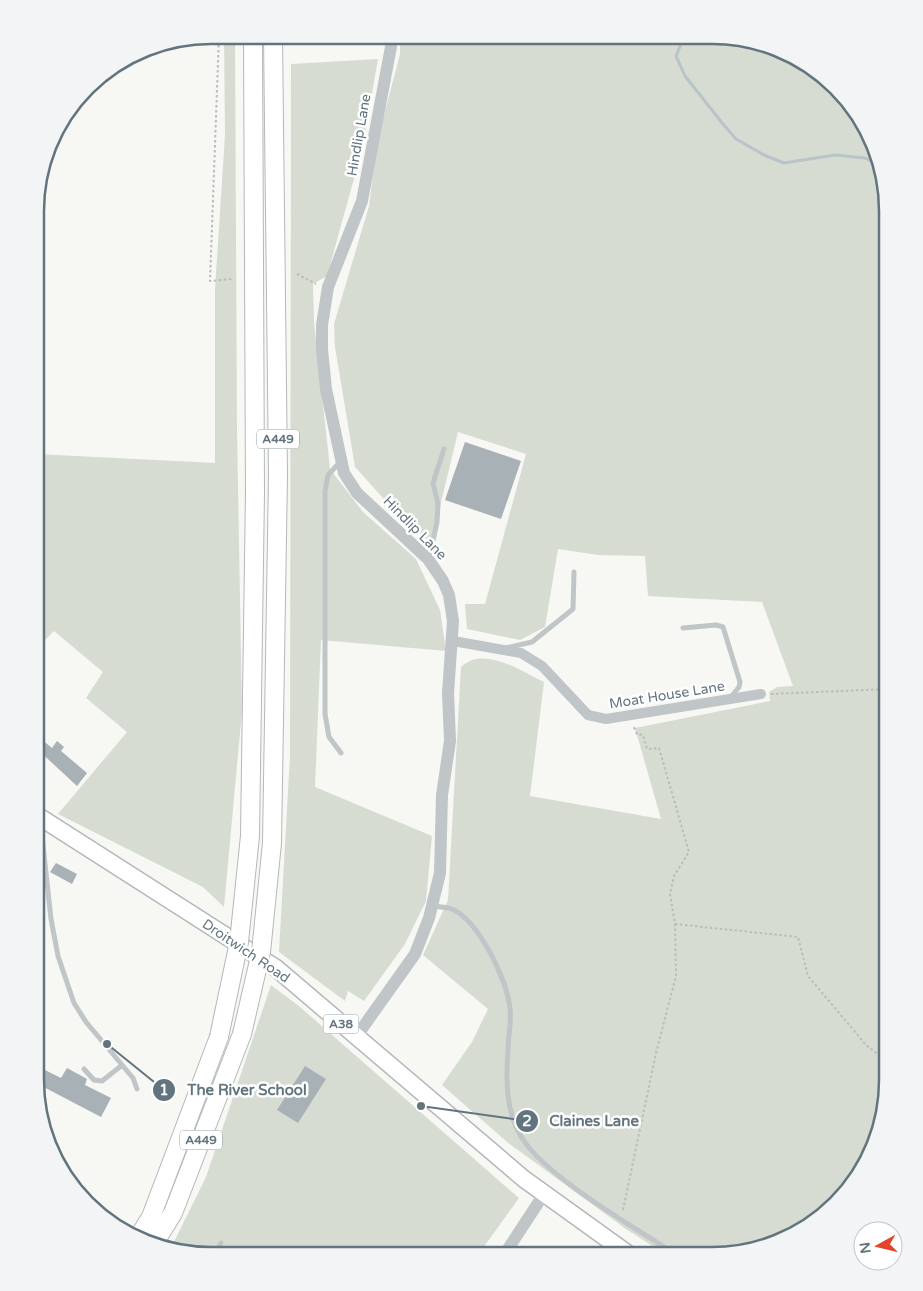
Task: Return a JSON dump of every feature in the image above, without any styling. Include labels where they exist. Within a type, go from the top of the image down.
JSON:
[{"type":"highway","name":"A449","points":[[141,1232],[151,1217],[219,1037],[239,942],[250,836],[255,492],[253,44]]},
{"type":"highway","name":"A449","points":[[157,1238],[173,1213],[242,1034],[261,952],[272,843],[278,475],[273,44]]},
{"type":"main road","name":"Droitwich Road","points":[[44,820],[276,968],[524,1179],[618,1247]]},
{"type":"street","name":"Hindlip Lane","points":[[356,1036],[414,954],[433,906],[440,873],[442,795],[450,740],[448,693],[453,621],[449,595],[440,575],[428,559],[357,493],[344,472],[340,462],[326,389],[322,349],[322,325],[328,287],[362,201],[391,44]]},
{"type":"street","name":"Moat House Lane","points":[[453,641],[521,653],[542,666],[588,715],[606,719],[761,694]]},
{"type":"street","points":[[509,1247],[544,1194]]},
{"type":"lane","points":[[428,559],[437,522],[438,504],[433,483],[444,449]]},
{"type":"lane","points":[[340,462],[328,475],[324,514],[325,714],[329,737],[341,752]]},
{"type":"lane","points":[[503,649],[532,642],[573,609],[574,572]]},
{"type":"lane","points":[[683,628],[716,625],[723,627],[740,682],[739,687],[729,700]]},
{"type":"lane","points":[[44,854],[51,919],[58,956],[74,1003],[86,1022],[133,1078],[136,1089]]},
{"type":"lane","points":[[433,906],[452,910],[469,923],[481,936],[499,972],[510,1007],[507,1084],[509,1104],[514,1124],[522,1138],[543,1162],[664,1247]]},
{"type":"lane","points":[[84,1069],[94,1080],[102,1081],[121,1066]]},
{"type":"lane","points":[[219,1247],[221,1243]]},
{"type":"path","points":[[219,44],[210,281],[232,279]]},
{"type":"path","points":[[297,274],[312,284],[328,287]]},
{"type":"path","points":[[761,694],[879,689]]},
{"type":"path","points":[[622,1219],[625,1191],[676,976],[675,924],[670,894],[674,876],[688,852],[658,748],[647,749],[643,735],[637,734],[629,716]]},
{"type":"path","points":[[675,924],[798,937],[808,976],[866,1044],[879,1055]]},
{"type":"shaded area","points":[[224,44],[235,44],[237,428],[242,711],[224,907],[203,887],[58,814],[127,732],[86,698],[103,672],[54,631],[44,641],[44,454],[215,463],[215,289],[225,135]]},
{"type":"shaded area","points":[[400,44],[712,44],[734,45],[755,49],[776,56],[796,66],[822,85],[838,101],[862,137],[874,168],[878,189],[879,211],[879,1091],[876,1113],[862,1154],[838,1190],[805,1219],[776,1235],[755,1242],[734,1246],[654,1247],[626,1229],[507,1142],[442,1085],[472,1042],[488,1009],[423,955],[448,900],[461,667],[470,661],[491,659],[502,662],[544,682],[530,796],[661,819],[635,728],[770,701],[769,692],[777,687],[793,686],[762,602],[648,596],[645,556],[598,555],[558,549],[545,627],[520,640],[467,629],[465,604],[485,604],[526,454],[458,432],[431,544],[392,508],[355,467],[335,347],[334,324],[369,206],[377,142],[400,54]]},
{"type":"shaded area","points":[[378,59],[362,150],[327,276],[313,284],[314,322],[330,469],[363,512],[416,559],[440,610],[446,651],[321,640],[315,787],[432,836],[426,901],[405,944],[364,1001],[348,991],[345,1001],[279,952],[290,756],[291,64]]},
{"type":"shaded area","points":[[271,985],[300,1007],[519,1198],[484,1247],[211,1247],[173,1243],[206,1177]]},
{"type":"building","points":[[465,442],[521,461],[501,519],[445,500]]},
{"type":"building","points":[[57,741],[64,747],[61,751],[87,773],[77,786],[44,755],[44,742],[52,748]]},
{"type":"building","points":[[56,863],[77,874],[72,884],[50,872]]},
{"type":"building","points":[[305,1066],[326,1079],[298,1123],[277,1110]]},
{"type":"building","points":[[67,1068],[87,1079],[85,1085],[111,1098],[101,1117],[44,1087],[44,1070],[61,1078]]},
{"type":"waterway","points":[[681,44],[676,56],[685,76],[736,139],[764,155],[784,163],[835,155],[865,158],[872,161]]},
{"type":"place","name":"The River School","points":[[107,1044]]},
{"type":"place","name":"Claines Lane","points":[[421,1106]]}]
